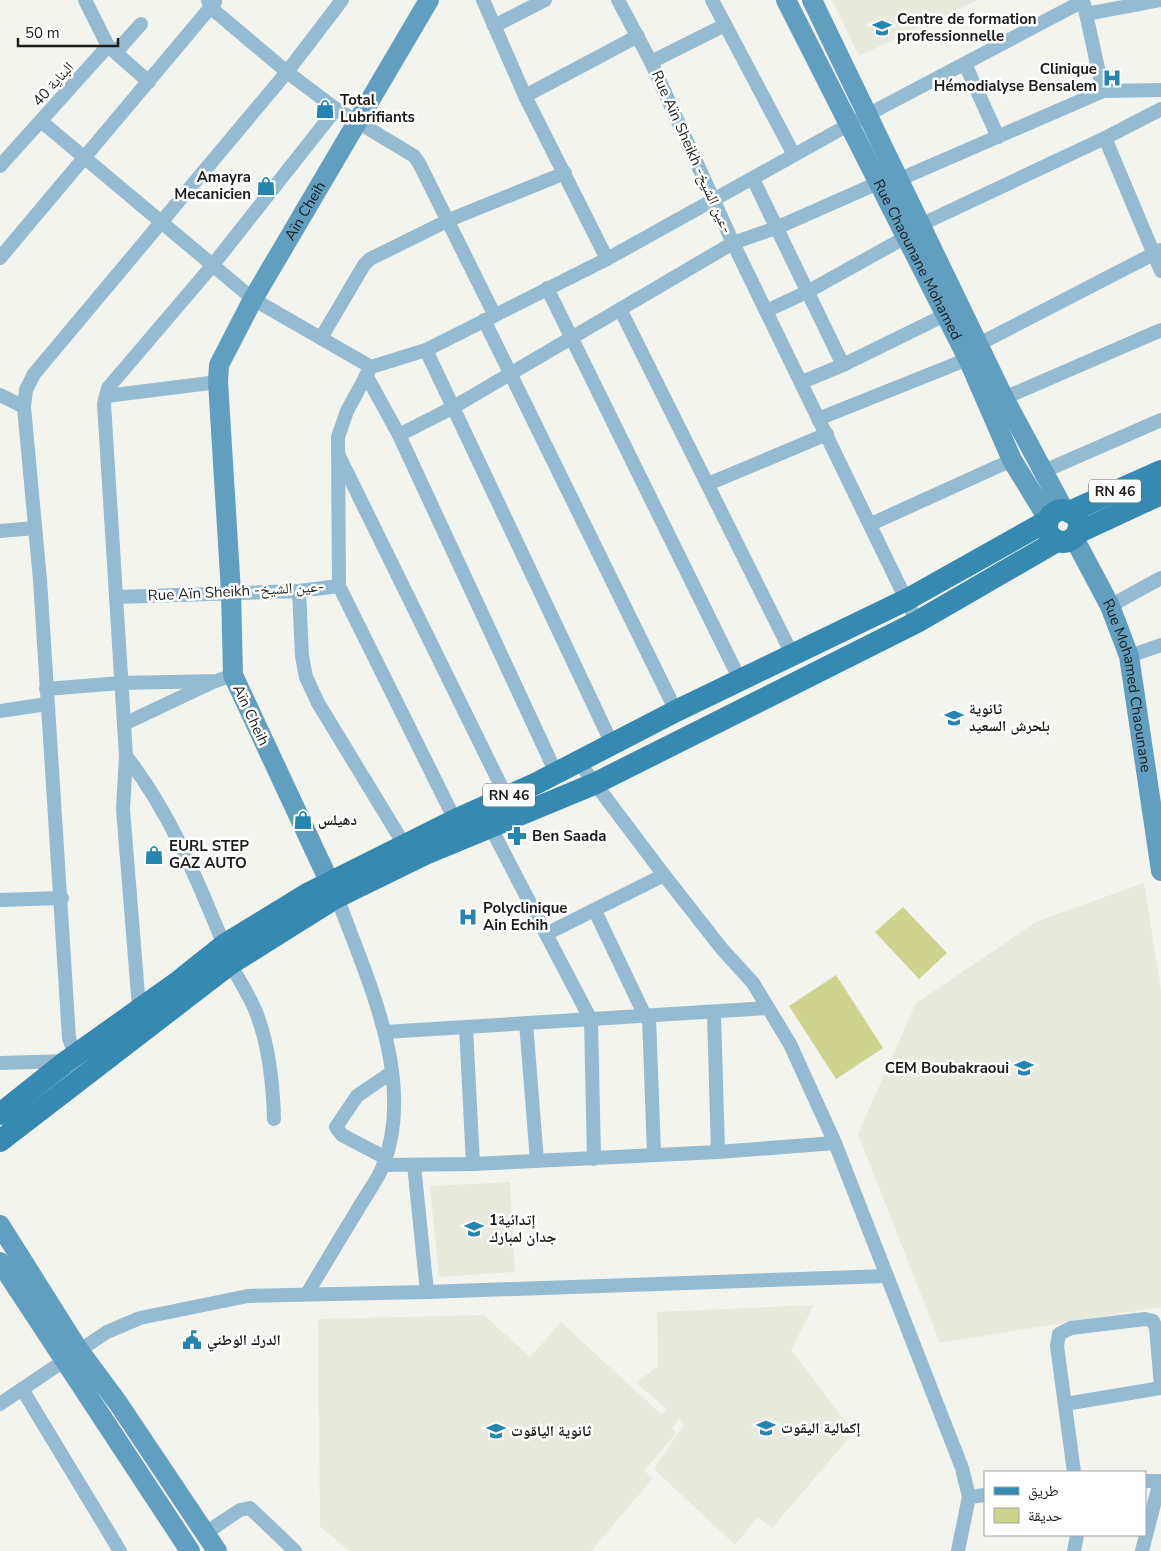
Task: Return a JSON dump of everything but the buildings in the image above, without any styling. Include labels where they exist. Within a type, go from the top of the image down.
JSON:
[{"type":"main road","name":"RN 46","points":[[0,1114],[139,1008],[405,846],[455,820],[556,773],[676,711],[908,600],[1057,515],[1161,471]]},
{"type":"main road","name":"RN 46","points":[[333,890],[594,784],[917,622],[1069,537],[1161,494]]},
{"type":"main road","points":[[1057,515],[1078,521],[1069,537],[1047,531],[1057,515]]},
{"type":"main road","name":"RN 46","points":[[0,1141],[227,954]]},
{"type":"street","points":[[85,0],[112,49],[149,82]]},
{"type":"street","points":[[0,1063],[71,1058],[62,898],[36,528],[24,407],[26,390],[34,374],[159,222],[287,72],[342,0]]},
{"type":"street","points":[[356,121],[429,0]]},
{"type":"street","points":[[482,0],[525,96],[565,173],[606,259]]},
{"type":"street","points":[[494,26],[545,0]]},
{"type":"street","name":"Rue Aïn Sheikh -عين الشيخ-","points":[[618,0],[651,62],[733,243],[908,600],[917,622]]},
{"type":"street","points":[[712,0],[794,155]]},
{"type":"street","name":"Rue Chaounane Mohamed","points":[[812,0],[858,120],[878,183],[913,231],[973,352],[1012,460],[1057,515]]},
{"type":"street","points":[[556,773],[369,371],[426,350],[606,259],[858,120],[964,64],[1084,5],[1161,0]]},
{"type":"street","name":"Rue Chaounane Mohamed","points":[[790,1],[858,120],[898,180],[913,231],[945,315],[1004,398],[1042,472],[1057,515]]},
{"type":"street","points":[[0,258],[149,82],[211,2],[287,72],[336,109],[414,156],[419,163],[449,220],[489,317],[509,375],[676,711]]},
{"type":"street","points":[[1084,5],[1103,91]]},
{"type":"street","name":"البناية 40","points":[[0,166],[112,49],[141,24]]},
{"type":"street","name":"Rue Aïn Sheikh -عين الشيخ-","points":[[651,62],[725,25]]},
{"type":"street","points":[[525,96],[638,36]]},
{"type":"street","points":[[964,64],[998,137]]},
{"type":"street","points":[[898,180],[1103,91],[1161,90]]},
{"type":"street","points":[[139,1008],[124,809],[126,756],[104,404],[108,388],[212,266],[336,109]]},
{"type":"street","points":[[766,311],[807,292],[913,231],[1106,138],[1161,109]]},
{"type":"street","name":"Aïn Cheih","points":[[333,890],[224,678],[231,592],[218,382],[219,365],[253,299],[356,121]]},
{"type":"street","name":"البناية 40","points":[[42,122],[253,299],[321,338],[369,371]]},
{"type":"street","points":[[1106,138],[1157,252],[1161,271]]},
{"type":"street","points":[[321,338],[370,259],[449,220],[565,173]]},
{"type":"street","points":[[753,179],[843,365]]},
{"type":"street","name":"Rue Aïn Sheikh -عين الشيخ-","points":[[399,435],[452,408],[733,243],[776,228],[878,183]]},
{"type":"street","points":[[818,419],[973,352],[1157,252]]},
{"type":"street","points":[[547,288],[570,339],[740,680]]},
{"type":"street","points":[[620,309],[793,656]]},
{"type":"street","points":[[802,382],[843,365],[945,315]]},
{"type":"street","points":[[1004,398],[1161,330]]},
{"type":"street","points":[[426,350],[612,744]]},
{"type":"street","name":"Rue Aïn Sheikh -عين الشيخ-","points":[[116,597],[299,591],[339,586],[338,437],[347,411],[369,371]]},
{"type":"street","points":[[106,396],[218,382]]},
{"type":"street","points":[[0,395],[24,407]]},
{"type":"street","points":[[1042,472],[1161,420]]},
{"type":"street","points":[[708,484],[827,434]]},
{"type":"street","points":[[337,452],[506,796]]},
{"type":"street","points":[[871,524],[1012,460]]},
{"type":"street","points":[[0,531],[36,528]]},
{"type":"street","name":"Rue Mohamed Chaounane","points":[[1069,537],[1110,606],[1129,656],[1158,831],[1161,871]]},
{"type":"street","points":[[1110,606],[1161,578]]},
{"type":"street","points":[[339,586],[455,820]]},
{"type":"street","points":[[299,591],[302,656],[306,677],[318,703],[405,846]]},
{"type":"street","points":[[1129,656],[1161,645]]},
{"type":"street","points":[[124,724],[224,678]]},
{"type":"street","name":"Aïn Cheih","points":[[46,689],[121,682],[224,678]]},
{"type":"street","points":[[0,710],[47,704]]},
{"type":"street","points":[[126,756],[157,798],[188,857],[227,954],[255,1010],[262,1028],[269,1064],[274,1119]]},
{"type":"street","points":[[578,761],[722,949],[753,983],[790,1044],[835,1143],[962,1468],[969,1497],[958,1551]]},
{"type":"street","points":[[490,826],[591,1020],[594,1158]]},
{"type":"street","points":[[546,934],[595,912],[664,875]]},
{"type":"street","points":[[308,1294],[384,1161],[391,1139],[392,1072],[385,1032],[333,890]]},
{"type":"street","points":[[0,900],[62,898]]},
{"type":"street","points":[[595,912],[648,1017],[654,1154]]},
{"type":"street","points":[[385,1032],[714,1014],[768,1008]]},
{"type":"street","points":[[714,1014],[718,1152]]},
{"type":"street","points":[[526,1023],[537,1161]]},
{"type":"street","points":[[466,1028],[473,1164]]},
{"type":"street","points":[[392,1072],[358,1096],[336,1127],[337,1131],[342,1135],[384,1161],[414,1165],[473,1164],[718,1152],[835,1143]]},
{"type":"street","points":[[414,1165],[427,1292]]},
{"type":"street","points":[[0,1225],[71,1355],[190,1551]]},
{"type":"street","points":[[0,1262],[71,1355],[118,1403],[217,1551]]},
{"type":"street","points":[[0,1404],[107,1332],[140,1318],[248,1296],[427,1292],[887,1276]]},
{"type":"street","points":[[1065,1404],[1161,1387],[1154,1321],[1145,1319],[1071,1328],[1059,1334],[1057,1346],[1074,1471]]},
{"type":"street","points":[[22,1389],[120,1551]]},
{"type":"street","points":[[1146,1481],[1160,1481],[1146,1535]]},
{"type":"street","points":[[969,1497],[984,1495]]},
{"type":"street","points":[[204,1534],[240,1510],[250,1508],[294,1551]]},
{"type":"street","points":[[1074,1551],[1078,1536]]},
{"type":"street","points":[[1142,1551],[1146,1536]]},
{"type":"shaded area","name":"Centre de formation professionnelle","points":[[832,0],[978,0],[859,56]]},
{"type":"shaded area","name":"CEM Boubakraoui","points":[[1144,883],[1161,990],[1161,1307],[940,1343],[858,1134],[916,1003],[1038,921]]},
{"type":"shaded area","name":"1إتدائية جدان لمبارك","points":[[510,1182],[515,1272],[439,1277],[430,1186]]},
{"type":"shaded area","name":"ثانوية الياقوت","points":[[814,1305],[791,1350],[854,1432],[772,1528],[757,1517],[735,1545],[654,1469],[684,1424],[679,1419],[672,1428],[676,1433],[644,1471],[653,1478],[591,1551],[349,1551],[320,1526],[318,1319],[484,1315],[530,1357],[561,1322],[662,1415],[667,1409],[636,1383],[658,1366],[657,1312]]},
{"type":"green space","points":[[903,907],[947,953],[919,979],[875,932]]},
{"type":"green space","points":[[836,975],[883,1048],[836,1079],[789,1006]]},
{"type":"place","name":"Centre de formation professionnelle","points":[[882,28]]},
{"type":"place","name":"Clinique Hémodialyse Bensalem","points":[[1112,78]]},
{"type":"place","name":"Total Lubrifiants","points":[[325,109]]},
{"type":"place","name":"Amayra Mecanicien","points":[[266,186]]},
{"type":"place","name":"ثانوية بلحرش السعيد","points":[[954,718]]},
{"type":"place","name":"دهيلس","points":[[303,820]]},
{"type":"place","name":"Ben Saada","points":[[517,836]]},
{"type":"place","name":"EURL STEP GAZ AUTO","points":[[154,855]]},
{"type":"place","name":"Polyclinique Ain Echih","points":[[468,917]]},
{"type":"place","name":"CEM Boubakraoui","points":[[1024,1068]]},
{"type":"place","name":"1إتدائية جدان لمبارك","points":[[474,1229]]},
{"type":"place","name":"الدرك الوطني","points":[[192,1340]]},
{"type":"place","name":"إكمالية اليقوت","points":[[766,1428]]},
{"type":"place","name":"ثانوية الياقوت","points":[[496,1431]]}]
